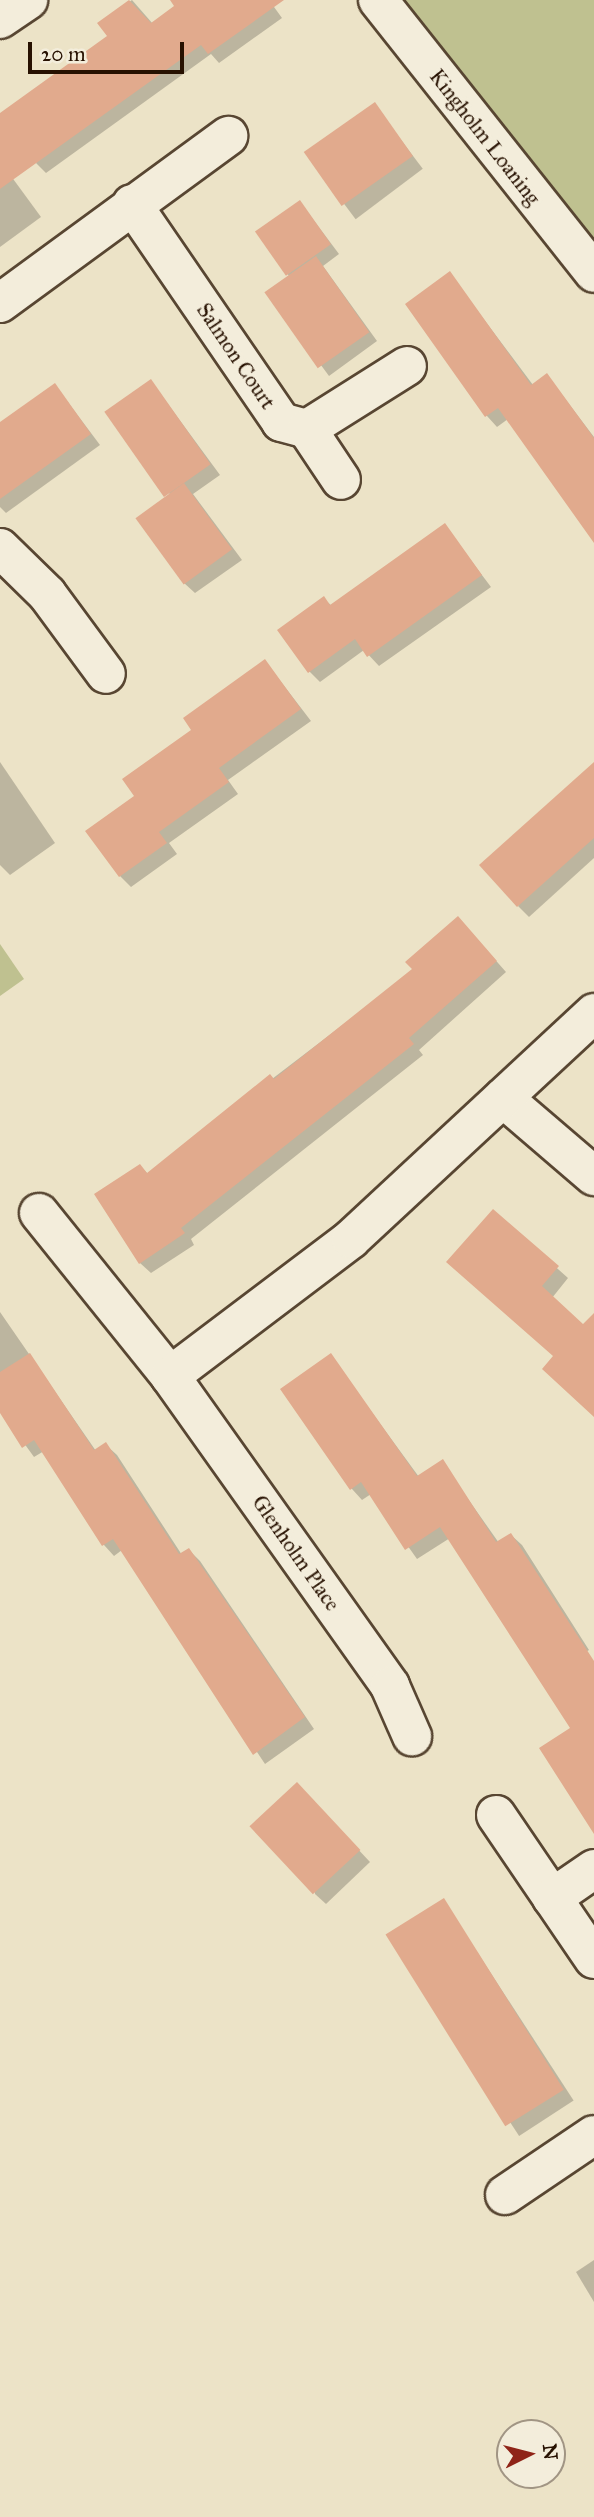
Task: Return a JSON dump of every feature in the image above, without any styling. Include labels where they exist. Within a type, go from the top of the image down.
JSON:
[{"type":"street","points":[[0,19],[28,0]]},
{"type":"street","name":"Kingholm Loaning","points":[[378,0],[594,273]]},
{"type":"street","points":[[0,303],[228,136]]},
{"type":"street","name":"Salmon Court","points":[[132,204],[281,422],[307,429]]},
{"type":"street","points":[[341,480],[307,429],[407,366]]},
{"type":"street","points":[[0,548],[47,594],[106,674]]},
{"type":"street","points":[[170,1376],[351,1240],[594,1013]]},
{"type":"street","points":[[503,1098],[594,1176]]},
{"type":"street","name":"Glenholm Place","points":[[39,1213],[170,1376],[390,1686],[412,1736]]},
{"type":"street","points":[[496,1815],[594,1959]]},
{"type":"street","points":[[552,1898],[594,1869]]},
{"type":"street","points":[[505,2195],[594,2135]]},
{"type":"green space","points":[[378,0],[594,0],[594,273]]},
{"type":"green space","points":[[0,944],[24,979],[0,996]]},
{"type":"building","points":[[129,0],[151,23],[174,6],[170,0],[284,0],[208,54],[201,45],[0,189],[0,113],[107,36],[97,23]]},
{"type":"building","points":[[375,102],[413,156],[342,206],[304,152]]},
{"type":"building","points":[[300,200],[331,244],[286,276],[255,232]]},
{"type":"building","points":[[316,256],[369,332],[318,368],[264,292]]},
{"type":"building","points":[[450,271],[531,385],[547,373],[594,438],[594,543],[498,408],[485,417],[405,304]]},
{"type":"building","points":[[151,379],[211,464],[164,497],[104,412]]},
{"type":"building","points":[[55,383],[91,434],[0,499],[0,422]]},
{"type":"building","points":[[184,483],[232,549],[184,585],[135,518]]},
{"type":"building","points":[[445,523],[482,575],[367,657],[355,639],[308,673],[277,630],[324,596],[330,605]]},
{"type":"building","points":[[265,659],[301,709],[219,768],[229,782],[159,832],[167,843],[119,877],[85,831],[134,796],[122,779],[191,730],[183,718]]},
{"type":"building","points":[[594,762],[594,838],[517,907],[479,865]]},
{"type":"building","points":[[458,916],[497,961],[409,1038],[414,1044],[181,1228],[185,1233],[139,1264],[94,1194],[140,1164],[147,1173],[270,1074],[274,1079],[412,969],[405,962]]},
{"type":"building","points":[[493,1209],[559,1266],[542,1286],[583,1324],[594,1313],[594,1417],[542,1369],[553,1356],[446,1262]]},
{"type":"building","points":[[30,1353],[94,1450],[106,1442],[179,1554],[189,1548],[305,1717],[253,1755],[113,1539],[102,1546],[34,1440],[22,1448],[0,1413],[0,1372]]},
{"type":"building","points":[[331,1353],[417,1476],[443,1459],[496,1542],[511,1533],[594,1661],[594,1834],[539,1748],[570,1728],[440,1527],[405,1550],[361,1482],[350,1490],[280,1389]]},
{"type":"building","points":[[297,1782],[360,1850],[313,1894],[249,1826]]},
{"type":"building","points":[[444,1898],[564,2090],[505,2126],[385,1935]]}]
